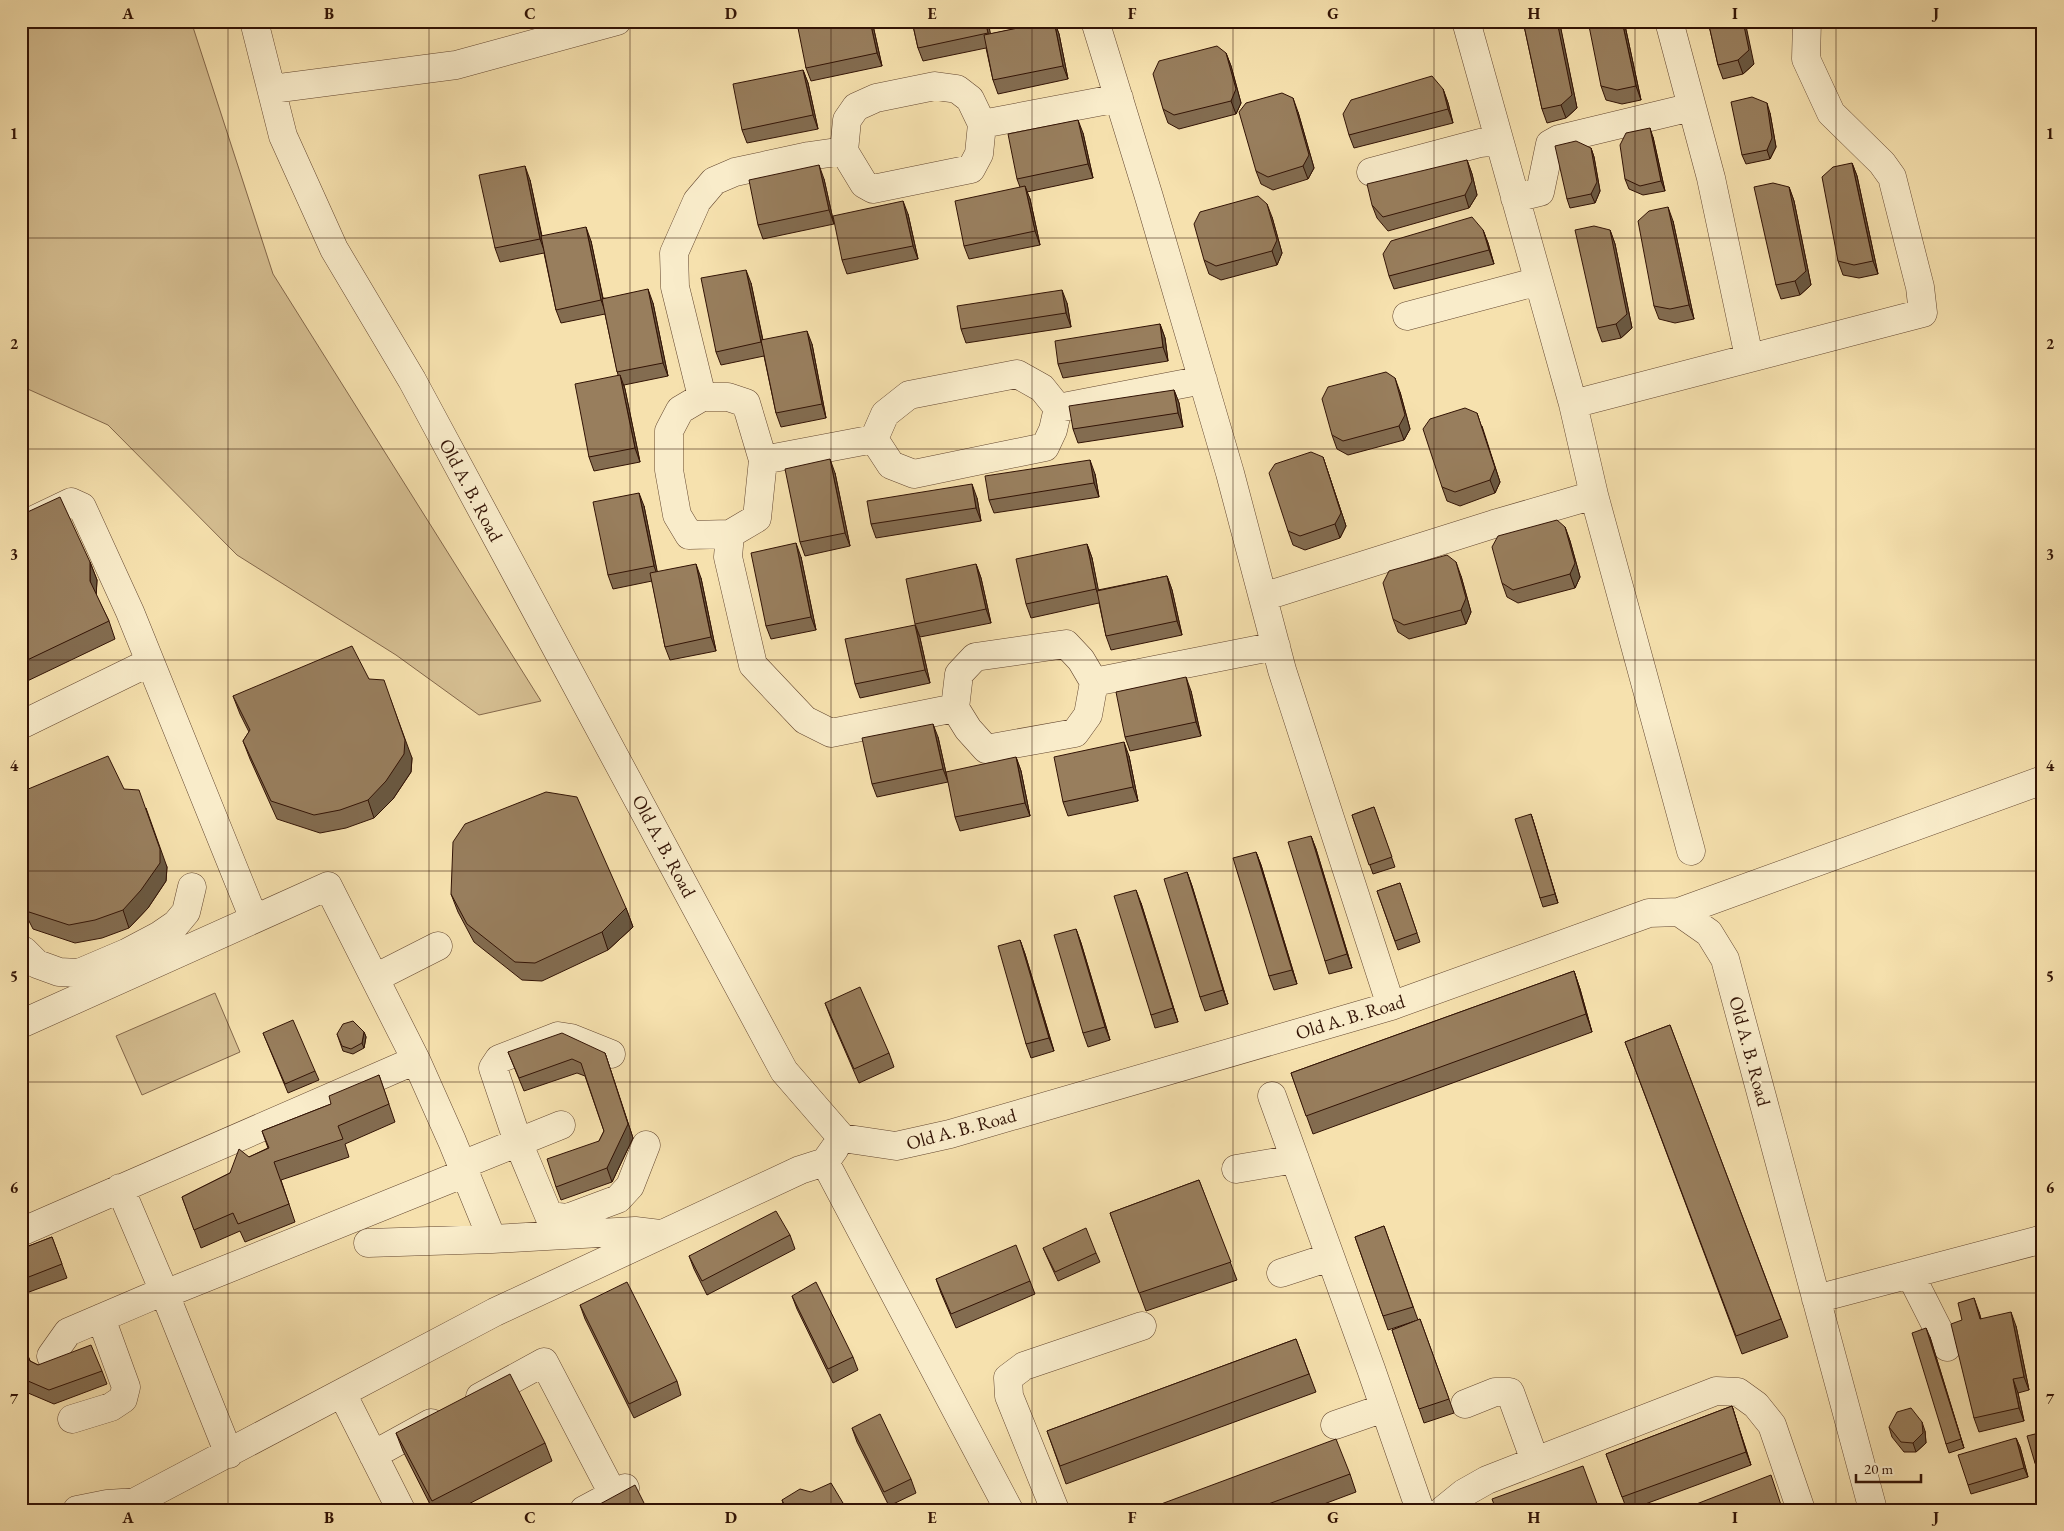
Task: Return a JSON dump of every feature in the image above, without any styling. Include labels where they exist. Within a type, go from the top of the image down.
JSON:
[{"type":"street","name":"Old A. B. Road","points":[[254,21],[283,136],[334,249],[417,389],[784,1071],[842,1138],[896,1146],[950,1134],[1391,1006],[1649,913],[1679,912],[1709,933],[1725,959],[1873,1510]]},
{"type":"street","points":[[272,89],[456,65],[617,21]]},
{"type":"street","points":[[1095,21],[1202,380],[1276,646],[1391,1006]]},
{"type":"street","points":[[1466,21],[1573,404],[1594,495],[1691,851]]},
{"type":"street","points":[[1669,21],[1711,178],[1749,358]]},
{"type":"street","points":[[1573,404],[1923,313],[1920,287],[1892,177],[1882,163],[1831,113],[1806,60],[1807,21]]},
{"type":"street","points":[[936,86],[956,89],[970,99],[982,124],[979,154],[971,169],[873,189],[864,184],[844,151],[847,120],[856,107],[876,98],[936,86]]},
{"type":"street","points":[[982,124],[1119,98]]},
{"type":"street","points":[[1515,198],[1540,192],[1550,144],[1559,139],[1692,107]]},
{"type":"street","points":[[1371,172],[1480,143],[1499,141]]},
{"type":"street","points":[[702,397],[675,287],[674,253],[697,201],[714,181],[735,172],[809,156],[844,151]]},
{"type":"street","points":[[1407,316],[1524,285],[1539,283]]},
{"type":"street","points":[[874,439],[885,414],[908,395],[1017,374],[1042,388],[1058,408]]},
{"type":"street","points":[[1058,408],[1202,380]]},
{"type":"street","points":[[702,397],[728,397],[746,403],[763,460],[757,518],[730,534],[690,535],[678,515],[669,470],[669,431],[680,410],[702,397]]},
{"type":"street","points":[[874,439],[891,465],[914,474],[1045,447],[1053,430],[1058,408]]},
{"type":"street","points":[[763,460],[874,439]]},
{"type":"street","points":[[1263,597],[1494,524],[1594,495]]},
{"type":"street","points":[[21,526],[72,502],[82,507],[130,612],[254,920]]},
{"type":"street","points":[[730,534],[728,557],[753,665],[805,720],[831,733],[955,708]]},
{"type":"street","points":[[1066,644],[1080,660],[1094,682],[1088,715],[1075,733],[1066,735],[986,749],[968,729],[955,708],[959,674],[975,657],[1066,644]]},
{"type":"street","points":[[1094,682],[1276,646]]},
{"type":"street","points":[[21,725],[150,662]]},
{"type":"street","points":[[1679,912],[2043,780]]},
{"type":"street","points":[[24,951],[36,964],[59,972],[79,973],[130,963],[254,920],[328,886],[416,1060],[492,1239]]},
{"type":"street","points":[[21,1024],[130,963],[160,935],[176,924],[186,912],[192,887]]},
{"type":"street","points":[[375,978],[438,946]]},
{"type":"street","points":[[611,1054],[571,1038],[558,1036],[499,1059],[493,1068],[518,1142],[549,1216],[567,1218],[618,1199],[630,1186],[646,1145]]},
{"type":"street","points":[[21,1232],[416,1060]]},
{"type":"street","points":[[1272,1096],[1420,1510]]},
{"type":"street","points":[[51,1356],[68,1332],[463,1169],[518,1142],[561,1125]]},
{"type":"street","points":[[77,1510],[107,1504],[132,1507],[495,1312],[800,1170],[825,1162],[842,1138]]},
{"type":"street","points":[[1236,1169],[1295,1159]]},
{"type":"street","points":[[825,1162],[1009,1510]]},
{"type":"street","points":[[120,1188],[165,1292],[229,1454]]},
{"type":"street","points":[[368,1243],[492,1239],[634,1231],[662,1234]]},
{"type":"street","points":[[1816,1299],[2043,1239]]},
{"type":"street","points":[[1282,1273],[1330,1257]]},
{"type":"street","points":[[1910,1274],[1947,1347]]},
{"type":"street","points":[[72,1419],[111,1407],[123,1399],[126,1387],[102,1318]]},
{"type":"street","points":[[1055,1510],[1009,1396],[1008,1378],[1024,1366],[1142,1326]]},
{"type":"street","points":[[373,1455],[544,1362],[619,1491],[584,1510]]},
{"type":"street","points":[[1443,1510],[1464,1493],[1487,1480],[1716,1391],[1738,1392],[1756,1405],[1772,1425],[1801,1510]]},
{"type":"street","points":[[1465,1404],[1495,1392],[1510,1392],[1535,1461]]},
{"type":"street","points":[[342,1393],[401,1510]]},
{"type":"street","points":[[1335,1425],[1384,1408]]},
{"type":"shaded area","points":[[21,21],[191,21],[273,274],[541,701],[479,715],[396,655],[237,555],[108,425],[21,386]]},
{"type":"shaded area","points":[[215,993],[240,1052],[142,1095],[116,1036]]},
{"type":"building","points":[[804,21],[870,21],[877,53],[806,68],[797,23]]},
{"type":"building","points":[[912,21],[985,21],[988,33],[918,48]]},
{"type":"building","points":[[1054,21],[1063,66],[993,80],[984,35]]},
{"type":"building","points":[[1523,21],[1557,21],[1572,95],[1561,105],[1542,109]]},
{"type":"building","points":[[1588,21],[1622,21],[1636,86],[1617,90],[1601,86]]},
{"type":"building","points":[[1708,21],[1743,21],[1749,50],[1738,60],[1718,65]]},
{"type":"building","points":[[1217,46],[1226,53],[1236,89],[1231,101],[1174,115],[1163,109],[1153,74],[1159,61]]},
{"type":"building","points":[[803,70],[813,115],[742,130],[733,84]]},
{"type":"building","points":[[1432,76],[1443,89],[1448,109],[1349,135],[1343,114],[1351,100]]},
{"type":"building","points":[[1282,93],[1293,98],[1309,155],[1303,166],[1268,177],[1256,171],[1239,112],[1246,103]]},
{"type":"building","points":[[1752,97],[1767,103],[1772,138],[1767,150],[1742,155],[1731,102]]},
{"type":"building","points":[[1078,120],[1088,164],[1017,179],[1008,134]]},
{"type":"building","points":[[1650,128],[1661,181],[1640,186],[1625,179],[1620,145],[1626,133]]},
{"type":"building","points":[[1576,141],[1591,148],[1597,182],[1591,194],[1567,199],[1555,146]]},
{"type":"building","points":[[1467,160],[1472,181],[1465,195],[1383,217],[1372,205],[1367,184]]},
{"type":"building","points":[[1852,163],[1873,261],[1854,265],[1838,261],[1822,177],[1833,167]]},
{"type":"building","points":[[819,165],[829,210],[758,225],[749,180]]},
{"type":"building","points":[[525,166],[540,239],[495,248],[479,175]]},
{"type":"building","points":[[1773,183],[1789,187],[1806,271],[1795,281],[1776,285],[1754,187]]},
{"type":"building","points":[[1025,186],[1035,231],[964,246],[955,201]]},
{"type":"building","points":[[1258,196],[1267,204],[1277,240],[1272,251],[1216,266],[1204,260],[1194,224],[1200,212]]},
{"type":"building","points":[[903,201],[913,246],[842,260],[833,216]]},
{"type":"building","points":[[1668,207],[1689,305],[1670,309],[1654,306],[1638,221],[1649,211]]},
{"type":"building","points":[[1472,217],[1483,230],[1489,250],[1389,276],[1383,254],[1391,241]]},
{"type":"building","points":[[1594,226],[1610,230],[1627,314],[1616,324],[1597,328],[1575,230]]},
{"type":"building","points":[[586,227],[601,300],[556,310],[541,236]]},
{"type":"building","points":[[746,270],[761,342],[716,352],[701,278]]},
{"type":"building","points":[[648,289],[663,363],[617,372],[602,299]]},
{"type":"building","points":[[1062,290],[1066,313],[961,329],[957,306]]},
{"type":"building","points":[[1160,324],[1163,347],[1058,364],[1055,341]]},
{"type":"building","points":[[807,331],[822,404],[776,413],[761,340]]},
{"type":"building","points":[[1386,372],[1395,378],[1405,415],[1399,426],[1343,441],[1332,435],[1322,399],[1328,387]]},
{"type":"building","points":[[620,375],[635,448],[589,457],[575,384]]},
{"type":"building","points":[[1174,390],[1178,413],[1073,429],[1069,406]]},
{"type":"building","points":[[1465,408],[1477,413],[1495,468],[1490,480],[1455,492],[1442,487],[1423,429],[1430,419]]},
{"type":"building","points":[[1311,452],[1323,457],[1341,513],[1335,524],[1300,536],[1288,531],[1269,473],[1275,464]]},
{"type":"building","points":[[830,459],[845,533],[800,542],[785,469]]},
{"type":"building","points":[[1090,460],[1094,483],[989,500],[985,476]]},
{"type":"building","points":[[972,484],[976,508],[871,524],[867,501]]},
{"type":"building","points":[[639,493],[654,566],[608,575],[593,502]]},
{"type":"building","points":[[60,497],[90,562],[90,581],[109,621],[21,663],[21,515]]},
{"type":"building","points":[[1557,520],[1565,527],[1575,563],[1570,574],[1513,590],[1502,583],[1492,547],[1498,536]]},
{"type":"building","points":[[796,543],[811,617],[766,626],[751,553]]},
{"type":"building","points":[[1087,544],[1096,589],[1026,604],[1016,559]]},
{"type":"building","points":[[1447,555],[1456,562],[1466,598],[1461,610],[1404,625],[1393,619],[1383,583],[1389,571]]},
{"type":"building","points":[[696,564],[711,637],[665,647],[650,573]]},
{"type":"building","points":[[976,564],[986,609],[915,624],[906,579]]},
{"type":"building","points":[[1167,576],[1177,621],[1106,636],[1097,591]]},
{"type":"building","points":[[915,625],[925,670],[855,684],[845,639]]},
{"type":"building","points":[[352,646],[369,679],[384,680],[405,740],[404,754],[386,781],[368,800],[340,810],[314,815],[271,801],[243,741],[250,730],[233,696]]},
{"type":"building","points":[[1186,677],[1196,722],[1125,737],[1116,692]]},
{"type":"building","points":[[933,724],[943,769],[872,784],[862,738]]},
{"type":"building","points":[[1124,742],[1133,787],[1063,802],[1054,757]]},
{"type":"building","points":[[108,756],[124,789],[139,790],[160,849],[160,863],[141,890],[123,910],[95,920],[69,925],[26,911],[21,901],[21,792]]},
{"type":"building","points":[[1016,757],[1025,803],[955,817],[946,772]]},
{"type":"building","points":[[546,792],[577,797],[626,908],[602,932],[535,963],[515,962],[467,924],[451,894],[453,842],[465,824]]},
{"type":"building","points":[[1374,807],[1392,857],[1369,865],[1352,815]]},
{"type":"building","points":[[1531,814],[1555,894],[1540,898],[1515,819]]},
{"type":"building","points":[[1311,836],[1347,954],[1325,961],[1288,842]]},
{"type":"building","points":[[1256,852],[1292,970],[1269,976],[1233,858]]},
{"type":"building","points":[[1187,872],[1223,990],[1200,997],[1164,879]]},
{"type":"building","points":[[1400,883],[1417,933],[1395,941],[1377,891]]},
{"type":"building","points":[[1136,890],[1173,1008],[1151,1015],[1114,896]]},
{"type":"building","points":[[1076,929],[1105,1027],[1083,1033],[1054,935]]},
{"type":"building","points":[[1020,940],[1049,1038],[1026,1044],[998,946]]},
{"type":"building","points":[[1574,971],[1586,1014],[1306,1116],[1291,1073]]},
{"type":"building","points":[[860,987],[889,1053],[854,1069],[825,1003]]},
{"type":"building","points":[[293,1020],[315,1071],[285,1084],[263,1033]]},
{"type":"building","points":[[353,1021],[364,1032],[362,1043],[351,1049],[342,1046],[337,1034],[343,1024]]},
{"type":"building","points":[[1670,1025],[1781,1319],[1736,1336],[1625,1042]]},
{"type":"building","points":[[562,1033],[605,1053],[628,1124],[607,1168],[556,1187],[547,1159],[599,1141],[604,1131],[581,1063],[572,1059],[519,1078],[508,1052]]},
{"type":"building","points":[[379,1075],[389,1104],[338,1126],[343,1139],[274,1162],[289,1204],[238,1224],[233,1213],[194,1230],[182,1197],[230,1173],[239,1149],[249,1157],[269,1148],[262,1131],[331,1104],[329,1096]]},
{"type":"building","points":[[1199,1180],[1231,1262],[1139,1293],[1110,1213]]},
{"type":"building","points":[[776,1211],[790,1235],[702,1281],[689,1256]]},
{"type":"building","points":[[1384,1226],[1413,1307],[1383,1316],[1355,1237]]},
{"type":"building","points":[[1086,1228],[1096,1253],[1055,1272],[1043,1248]]},
{"type":"building","points":[[52,1237],[62,1264],[21,1280],[21,1249]]},
{"type":"building","points":[[1016,1245],[1030,1281],[951,1314],[936,1279]]},
{"type":"building","points":[[627,1282],[677,1381],[629,1404],[580,1305]]},
{"type":"building","points":[[816,1282],[853,1357],[828,1369],[792,1296]]},
{"type":"building","points":[[1974,1298],[1980,1319],[2011,1312],[2024,1377],[2013,1379],[2019,1408],[1974,1418],[1951,1324],[1962,1320],[1958,1303]]},
{"type":"building","points":[[1420,1319],[1449,1399],[1419,1409],[1392,1330]]},
{"type":"building","points":[[1926,1328],[1961,1439],[1946,1444],[1912,1333]]},
{"type":"building","points":[[21,1338],[30,1361],[38,1365],[91,1345],[102,1371],[49,1390],[21,1378]]},
{"type":"building","points":[[1296,1339],[1309,1374],[1060,1466],[1047,1431]]},
{"type":"building","points":[[510,1374],[545,1443],[432,1501],[396,1433]]},
{"type":"building","points":[[1732,1406],[1746,1452],[1622,1497],[1606,1454]]},
{"type":"building","points":[[1911,1408],[1922,1422],[1923,1433],[1913,1443],[1901,1442],[1889,1427],[1897,1412]]},
{"type":"building","points":[[880,1414],[911,1479],[884,1492],[852,1428]]},
{"type":"building","points":[[2043,1432],[2043,1460],[2035,1463],[2027,1436]]},
{"type":"building","points":[[2016,1438],[2024,1468],[1968,1485],[1958,1455]]},
{"type":"building","points":[[1336,1439],[1350,1474],[1252,1510],[1145,1510]]},
{"type":"building","points":[[1583,1466],[1599,1509],[1496,1510],[1492,1499]]},
{"type":"building","points":[[1771,1475],[1782,1508],[1778,1510],[1681,1510]]},
{"type":"building","points":[[831,1483],[843,1503],[833,1508],[834,1510],[787,1510],[782,1500],[800,1489],[811,1492]]},
{"type":"building","points":[[635,1485],[647,1509],[589,1510]]}]
